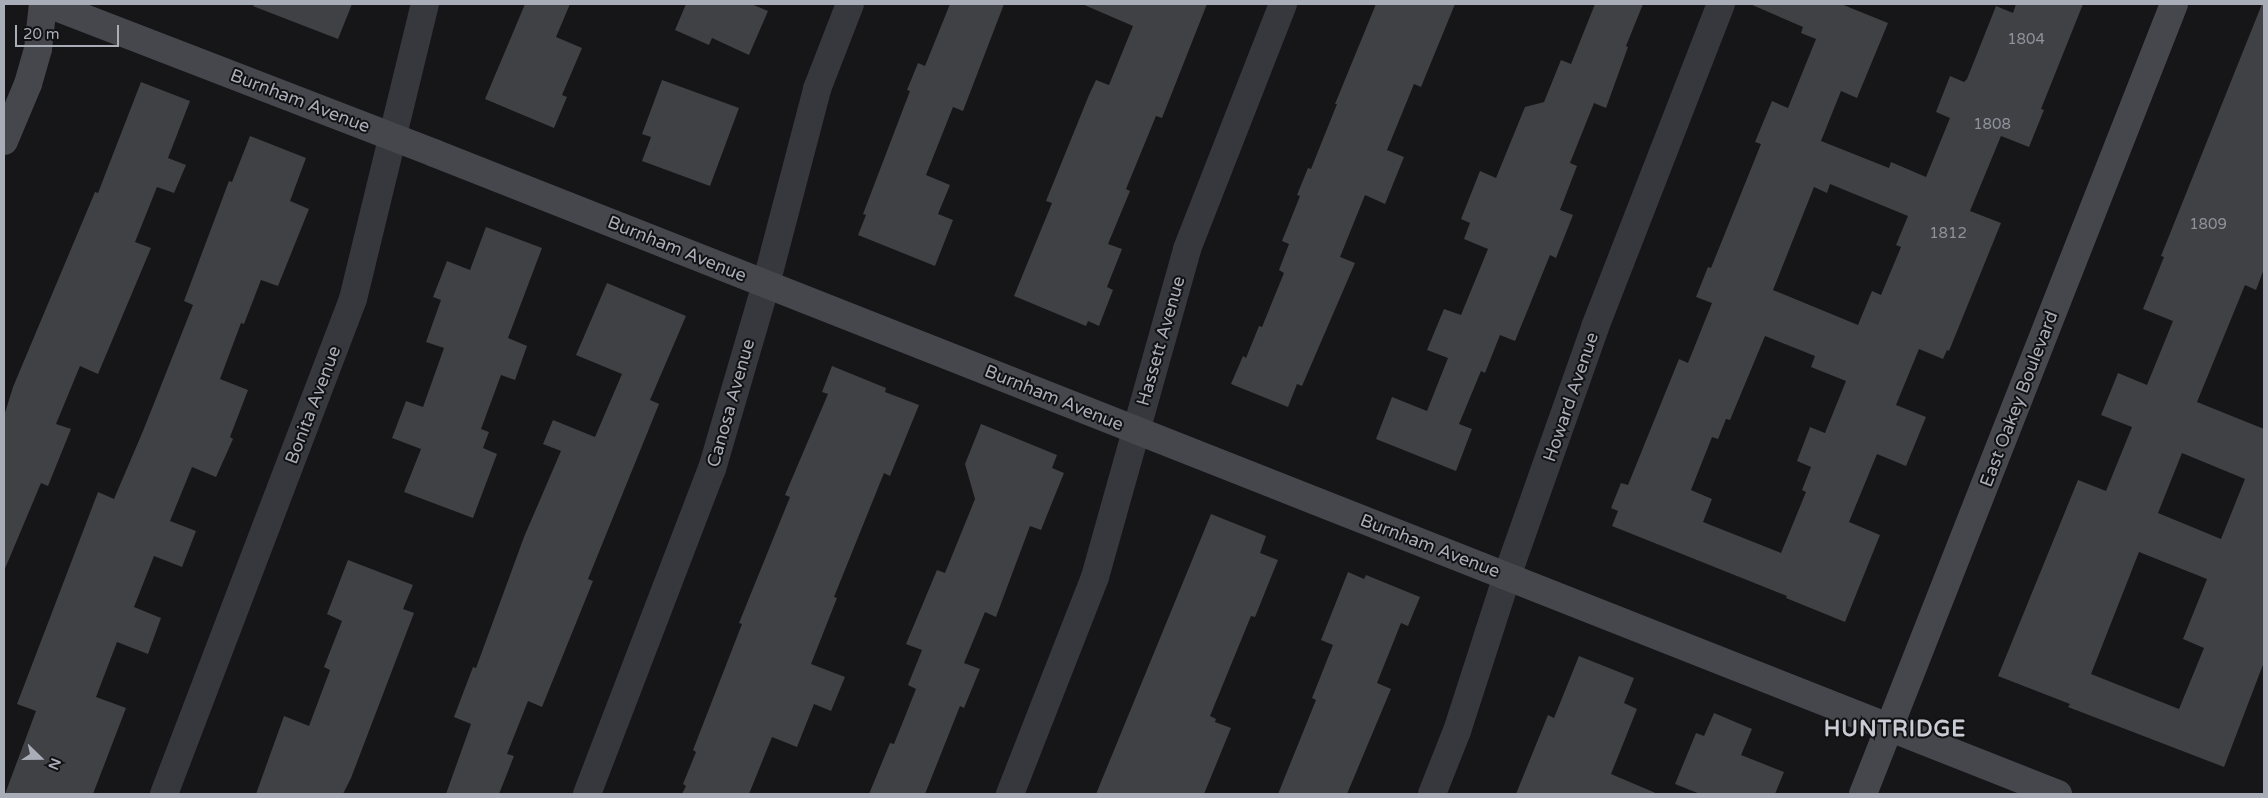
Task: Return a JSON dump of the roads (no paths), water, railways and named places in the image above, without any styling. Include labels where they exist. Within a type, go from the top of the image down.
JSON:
[{"type":"street","points":[[4,141],[28,84],[38,50],[43,4]]},
{"type":"street","name":"Burnham Avenue","points":[[48,4],[392,136],[2058,794]]},
{"type":"street","name":"Bonita Avenue","points":[[164,794],[353,299],[425,4]]},
{"type":"street","name":"Canosa Avenue","points":[[587,794],[712,469],[766,284],[817,89],[850,4]]},
{"type":"street","name":"Hassett Avenue","points":[[1010,794],[1095,577],[1187,249],[1282,4]]},
{"type":"street","name":"Howard Avenue","points":[[1432,794],[1457,731],[1507,576],[1595,327],[1721,4]]},
{"type":"street","name":"East Oakey Boulevard","points":[[1863,794],[2174,4]]},
{"type":"district","name":"HUNTRIDGE","points":[[1895,730]]}]
